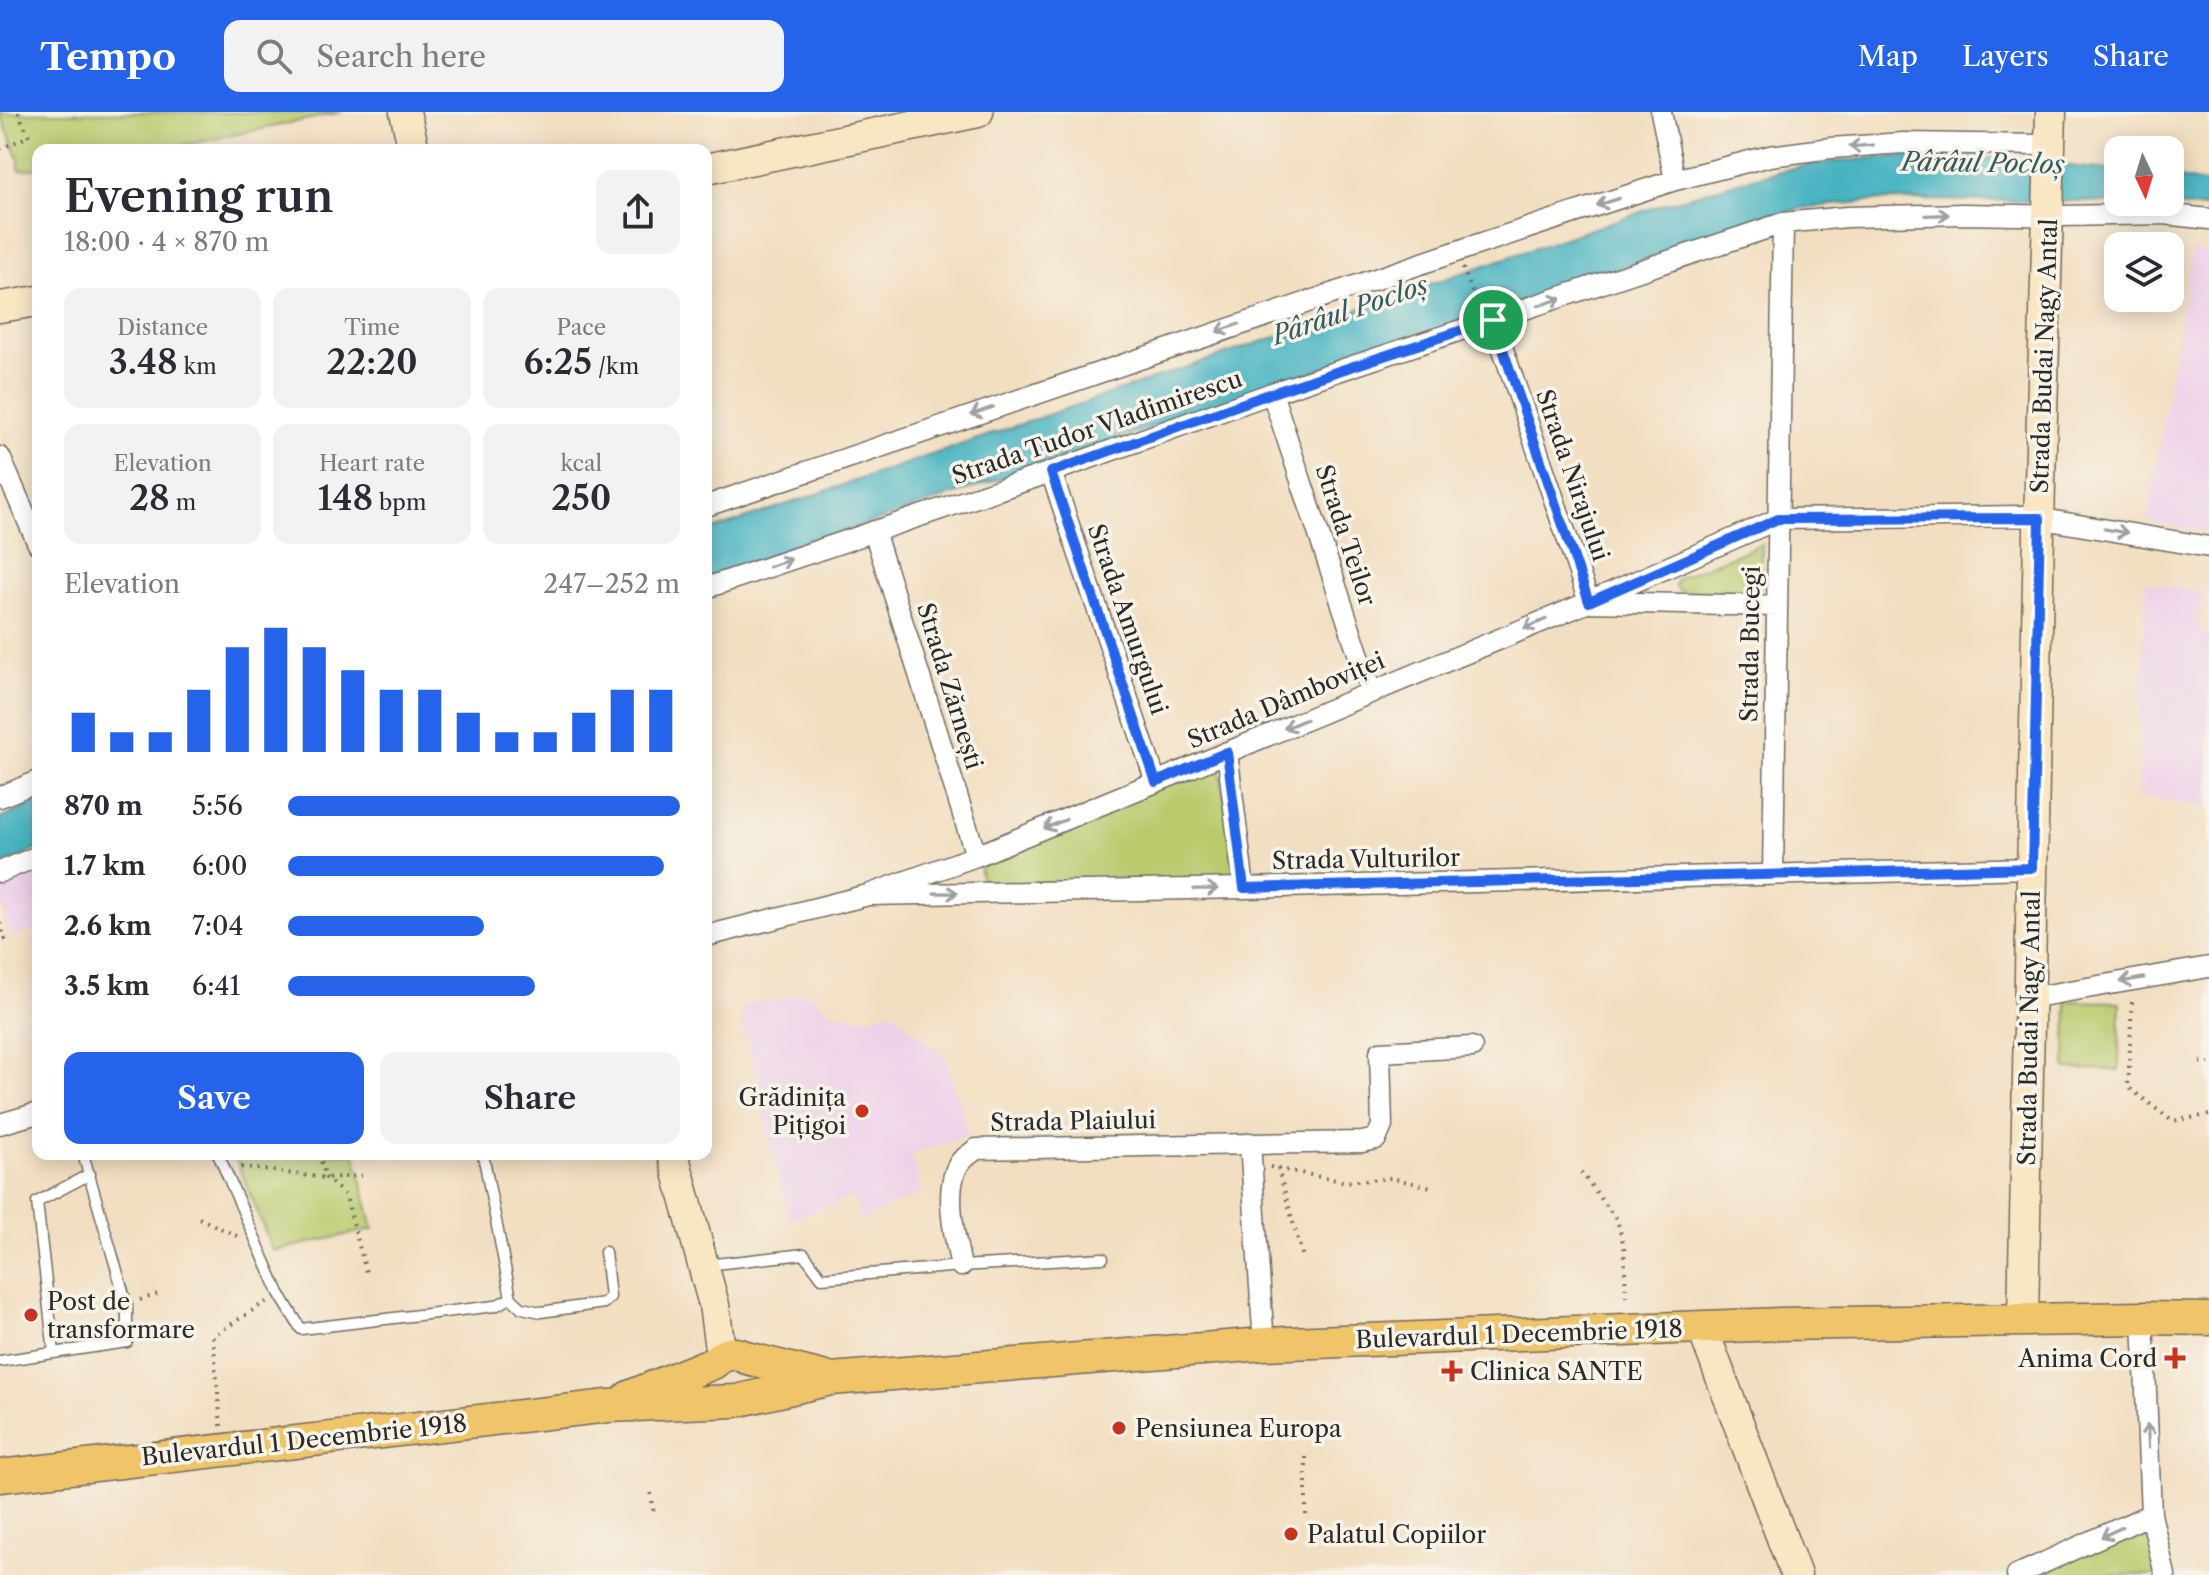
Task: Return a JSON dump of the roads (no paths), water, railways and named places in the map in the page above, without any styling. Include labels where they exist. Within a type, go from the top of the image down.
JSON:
[{"type":"main road","points":[[405,112],[413,144]]},
{"type":"main road","points":[[712,168],[978,112]]},
{"type":"main road","name":"Strada Budai Nagy Antal","points":[[2023,1319],[2051,112]]},
{"type":"main road","points":[[0,307],[32,302]]},
{"type":"main road","points":[[675,1160],[730,1358],[709,1371],[709,1380],[718,1396],[736,1399]]},
{"type":"main road","name":"Bulevardul 1 Decembrie 1918","points":[[0,1476],[608,1406],[736,1399],[831,1379],[1264,1344],[1702,1327],[2023,1319],[2209,1319]]},
{"type":"main road","points":[[1702,1327],[1796,1575]]},
{"type":"main road","name":"Bulevardul 1 Decembrie 1918","points":[[608,1406],[730,1358],[831,1379]]},
{"type":"street","points":[[1661,112],[1675,180]]},
{"type":"street","points":[[712,504],[1675,180],[1770,156],[1831,148],[1903,143],[2051,152]]},
{"type":"street","name":"Strada Tudor Vladimirescu","points":[[712,586],[1051,472],[1272,393],[1783,223],[1847,217],[2049,213],[2164,214],[2209,219]]},
{"type":"street","name":"Strada Bucegi","points":[[1773,874],[1783,223]]},
{"type":"street","name":"Strada Nirajului","points":[[1493,320],[1589,602]]},
{"type":"street","name":"Strada Teilor","points":[[1272,393],[1371,692]]},
{"type":"street","points":[[0,457],[32,530]]},
{"type":"street","name":"Strada Amurgului","points":[[1051,472],[1156,782]]},
{"type":"street","name":"Strada Dâmboviței","points":[[868,895],[976,856],[1156,782],[1589,602],[1778,519],[2040,518],[2209,547]]},
{"type":"street","name":"Strada Zărnești","points":[[874,531],[976,856]]},
{"type":"street","name":"Strada Dâmboviței","points":[[1589,602],[1777,606]]},
{"type":"street","points":[[1227,752],[1244,888]]},
{"type":"street","points":[[0,797],[32,784]]},
{"type":"street","points":[[0,872],[32,859]]},
{"type":"street","name":"Strada Vulturilor","points":[[712,934],[868,895],[2032,868]]},
{"type":"street","points":[[2029,998],[2209,967]]},
{"type":"street","name":"Strada Plaiului","points":[[961,1266],[952,1229],[952,1183],[961,1161],[976,1149],[1251,1153],[1362,1142],[1376,1139],[1382,1126],[1380,1052],[1472,1047]]},
{"type":"street","points":[[0,1107],[11,1111],[32,1110]]},
{"type":"street","points":[[0,1124],[32,1112]]},
{"type":"street","points":[[1251,1153],[1264,1344]]},
{"type":"street","points":[[2143,1318],[2151,1514],[2165,1575]]},
{"type":"street","points":[[2017,1575],[2151,1514]]},
{"type":"lane","points":[[0,1361],[127,1342],[127,1305],[85,1160]]},
{"type":"lane","points":[[220,1160],[279,1293],[301,1329],[495,1306],[511,1298]]},
{"type":"lane","points":[[484,1160],[511,1298],[522,1308],[541,1312],[604,1303],[610,1297],[605,1252]]},
{"type":"lane","points":[[54,1353],[37,1202],[90,1174]]},
{"type":"lane","points":[[703,1266],[804,1254],[822,1278],[1103,1258]]},
{"type":"water","name":"Pârâul Pocloș","points":[[1906,156],[1988,158],[2104,170],[2104,202],[1883,200],[1802,208],[712,577],[712,530],[1658,206],[1802,166]]},
{"type":"water","name":"Pârâul Pocloș","points":[[2184,179],[2209,184],[2209,208],[2184,207]]},
{"type":"water","points":[[32,805],[32,852],[0,866],[0,819]]},
{"type":"place","name":"Grădinița Pițigoi","points":[[862,1111]]},
{"type":"place","name":"Post de transformare","points":[[31,1315]]},
{"type":"place","name":"Anima Cord","points":[[2175,1358]]},
{"type":"place","name":"Clinica SANTE","points":[[1452,1371]]},
{"type":"place","name":"Pensiunea Europa","points":[[1119,1428]]},
{"type":"place","name":"Palatul Copiilor","points":[[1291,1534]]}]
